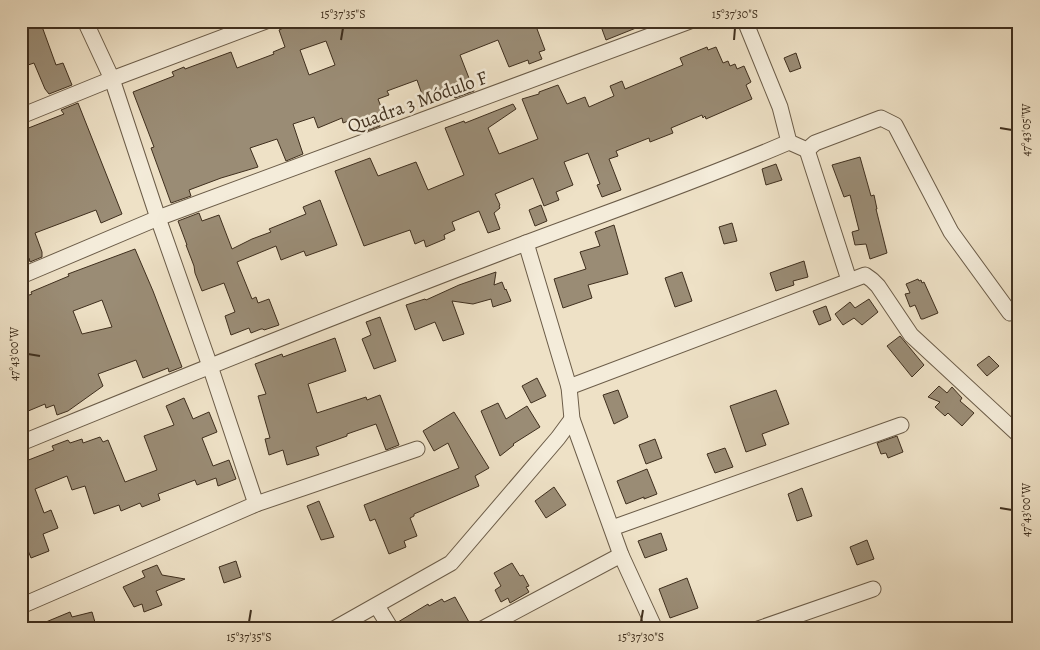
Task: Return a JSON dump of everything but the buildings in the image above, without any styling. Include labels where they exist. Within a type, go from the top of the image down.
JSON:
[{"type":"street","points":[[85,21],[112,79],[256,504]]},
{"type":"street","points":[[21,116],[112,79],[266,21]]},
{"type":"street","name":"Quadra 3 Módulo F","points":[[21,276],[158,218],[690,21]]},
{"type":"street","points":[[745,21],[780,107],[789,142]]},
{"type":"street","points":[[807,150],[815,143],[881,118],[896,125],[951,232],[1010,313]]},
{"type":"street","points":[[21,443],[210,366],[526,243],[741,163],[789,142],[807,150],[849,280]]},
{"type":"street","points":[[526,243],[569,387],[572,419],[621,555],[655,629]]},
{"type":"street","points":[[569,387],[865,275],[872,280],[911,335],[1019,435]]},
{"type":"street","points":[[334,629],[451,563],[558,438],[572,419]]},
{"type":"street","points":[[612,528],[901,425]]},
{"type":"street","points":[[21,606],[256,504],[417,449]]},
{"type":"street","points":[[482,629],[621,555]]},
{"type":"street","points":[[758,629],[873,589]]},
{"type":"street","points":[[377,606],[391,629]]}]
